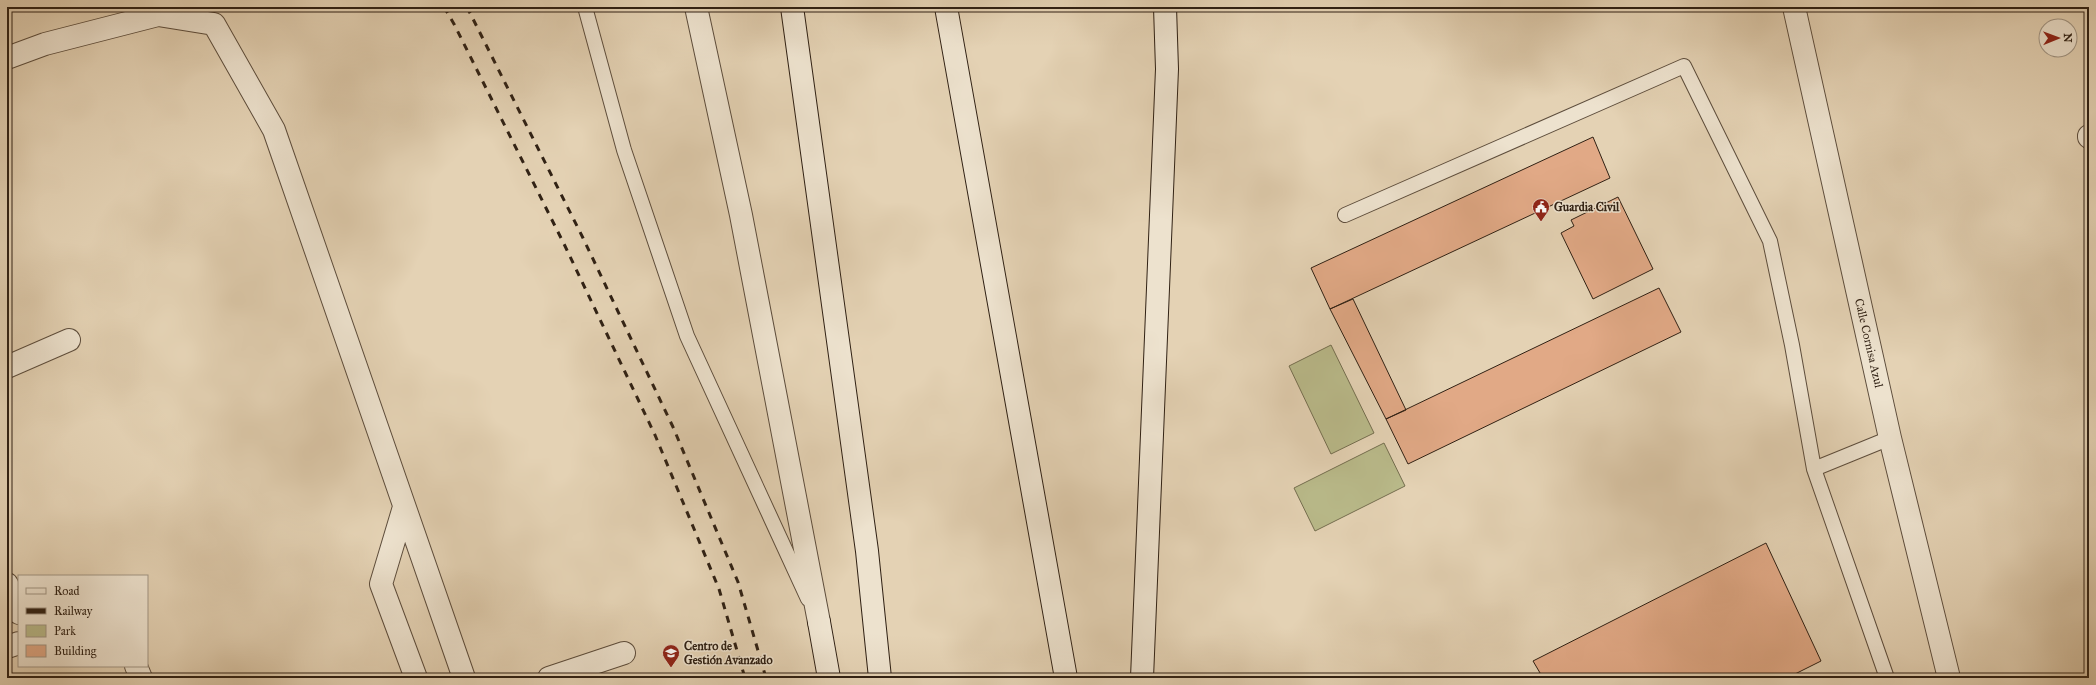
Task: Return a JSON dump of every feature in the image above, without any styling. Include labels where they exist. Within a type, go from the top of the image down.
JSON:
[{"type":"street","points":[[696,7],[741,215],[829,678]]},
{"type":"street","points":[[792,7],[867,551],[880,678]]},
{"type":"street","points":[[946,7],[1066,678]]},
{"type":"street","points":[[1142,678],[1167,69],[1165,7]]},
{"type":"street","name":"Calle Cornisa Azul","points":[[1794,7],[1890,438],[1949,678]]},
{"type":"street","points":[[7,58],[45,44],[158,15],[214,24],[274,130],[464,678]]},
{"type":"street","points":[[7,367],[69,340]]},
{"type":"street","points":[[404,507],[381,584],[416,678]]},
{"type":"street","points":[[7,584],[18,611]]},
{"type":"street","points":[[7,647],[18,642]]},
{"type":"street","points":[[549,678],[624,653]]},
{"type":"street","points":[[136,667],[141,678]]},
{"type":"lane","points":[[585,7],[624,150],[687,336],[819,622]]},
{"type":"lane","points":[[1345,215],[1684,66],[1770,241],[1792,345],[1814,469],[1887,678]]},
{"type":"lane","points":[[1814,469],[1890,438]]},
{"type":"green space","points":[[1331,345],[1374,433],[1331,454],[1289,366]]},
{"type":"green space","points":[[1384,443],[1405,486],[1315,531],[1294,488]]},
{"type":"building","points":[[1593,137],[1610,178],[1330,309],[1311,268]]},
{"type":"building","points":[[1618,197],[1653,269],[1593,299],[1561,233],[1574,226],[1571,220]]},
{"type":"building","points":[[1659,288],[1681,332],[1408,464],[1386,419]]},
{"type":"building","points":[[1353,299],[1406,410],[1386,419],[1330,309]]},
{"type":"building","points":[[1766,543],[1821,661],[1787,678],[1543,678],[1533,661]]},
{"type":"railway","points":[[444,7],[454,24],[565,246],[655,435],[719,589],[745,678]]},
{"type":"railway","points":[[467,7],[583,238],[673,427],[738,582],[766,678]]},
{"type":"place","name":"Guardia Civil","points":[[1541,222]]},
{"type":"place","name":"Centro de Gestión Avanzado","points":[[671,668]]}]
